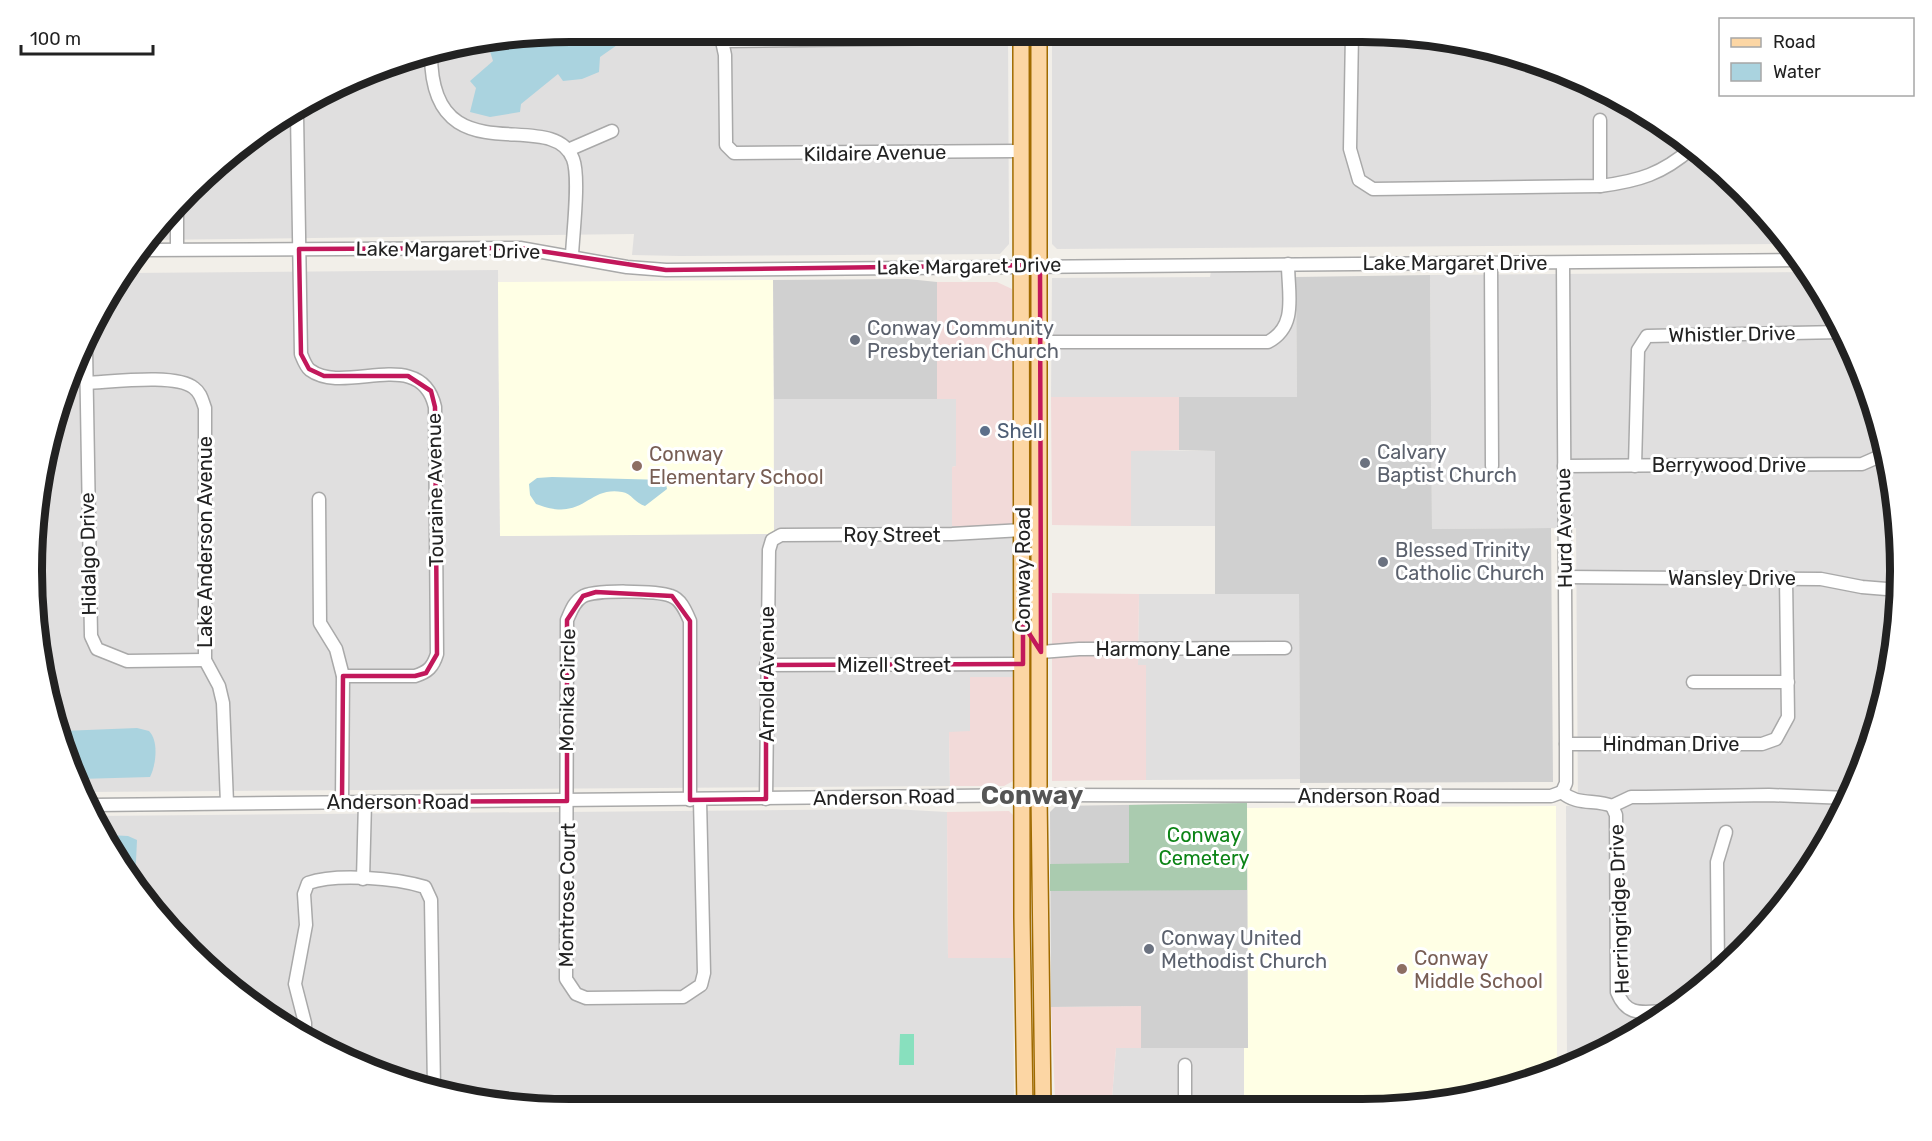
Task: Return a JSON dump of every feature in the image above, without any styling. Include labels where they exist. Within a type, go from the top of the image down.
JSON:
[{"type":"main road","name":"Conway Road","points":[[1021,42],[1022,795],[1026,1099]]},
{"type":"main road","name":"Conway Road","points":[[1039,42],[1043,1099]]},
{"type":"main road","points":[[1023,611],[1032,638],[1041,652]]},
{"type":"street","name":"Kildaire Avenue","points":[[723,42],[726,140],[730,150],[740,154],[1021,151]]},
{"type":"street","points":[[1352,42],[1350,149],[1353,167],[1359,180],[1373,189],[1600,186],[1650,176],[1672,166],[1686,153]]},
{"type":"street","points":[[431,61],[431,80],[441,103],[456,119],[473,131],[494,135],[544,135],[556,140],[568,150],[575,169],[572,255]]},
{"type":"street","name":"Touraine Avenue","points":[[297,119],[301,354],[309,369],[324,376],[408,376],[423,381],[431,391],[435,407],[437,654],[434,665],[426,673],[415,676],[343,676]]},
{"type":"street","points":[[1600,120],[1600,186]]},
{"type":"street","points":[[568,150],[612,131]]},
{"type":"street","points":[[177,218],[177,249]]},
{"type":"street","name":"Lake Margaret Drive","points":[[151,250],[496,247],[543,250],[627,267],[666,270],[1022,265],[1789,260]]},
{"type":"street","points":[[1491,263],[1492,466]]},
{"type":"street","name":"Hurd Avenue","points":[[1562,792],[1566,783],[1563,263]]},
{"type":"street","points":[[1040,342],[1268,342],[1279,336],[1288,325],[1288,264]]},
{"type":"street","name":"Whistler Drive","points":[[1635,466],[1638,350],[1647,336],[1833,333]]},
{"type":"street","name":"Hidalgo Drive","points":[[86,359],[91,636],[97,649],[127,661],[204,660]]},
{"type":"street","name":"Lake Anderson Avenue","points":[[87,383],[173,381],[194,387],[201,396],[204,408],[204,660],[219,686],[223,703],[227,803]]},
{"type":"street","name":"Berrywood Drive","points":[[1564,465],[1862,464],[1878,457]]},
{"type":"street","points":[[319,499],[320,623],[336,649],[343,676],[342,802]]},
{"type":"street","name":"Roy Street","points":[[769,550],[772,540],[781,535],[952,534],[1023,530]]},
{"type":"street","name":"Arnold Avenue","points":[[766,799],[769,550]]},
{"type":"street","name":"Wansley Drive","points":[[1565,577],[1821,579],[1862,587],[1889,589]]},
{"type":"street","points":[[1693,682],[1788,682],[1785,578]]},
{"type":"street","name":"Monika Circle","points":[[567,801],[567,620],[572,608],[583,596],[596,592],[672,596],[682,606],[690,621],[695,800]]},
{"type":"street","name":"Harmony Lane","points":[[1041,652],[1079,649],[1285,648]]},
{"type":"street","name":"Mizell Street","points":[[766,665],[1023,664]]},
{"type":"street","name":"Hindman Drive","points":[[1566,744],[1762,744],[1776,739],[1788,717],[1788,682]]},
{"type":"street","name":"Anderson Road","points":[[97,805],[1022,795],[1551,796],[1562,792],[1570,799],[1612,806],[1631,797],[1769,795],[1838,798]]},
{"type":"street","name":"Montrose Court","points":[[567,801],[566,979],[576,994],[586,998],[683,997],[693,993],[701,985],[704,973],[695,800]]},
{"type":"street","points":[[363,879],[365,802]]},
{"type":"street","name":"Herringridge Drive","points":[[1612,806],[1616,815],[1617,992],[1622,1005],[1629,1010],[1654,1011]]},
{"type":"street","points":[[1718,960],[1717,862],[1726,832]]},
{"type":"street","points":[[305,1027],[295,984],[306,925],[304,894],[308,883],[317,880],[363,879],[410,882],[425,887],[431,900],[434,1081]]},
{"type":"street","points":[[1023,987],[1041,994]]},
{"type":"street","points":[[1185,1065],[1185,1099]]},
{"type":"highlighted area","points":[[520,248],[666,270],[1040,265],[1041,652],[1023,624],[1023,664],[766,665],[766,799],[690,800],[690,621],[672,596],[596,592],[583,596],[567,620],[567,801],[342,802],[343,676],[415,676],[426,673],[437,654],[435,407],[431,391],[408,376],[324,376],[309,369],[301,354],[299,249]]},
{"type":"shaded area","points":[[570,42],[1008,42],[1009,244],[1000,254],[632,255],[634,234],[158,240],[222,173],[277,131],[306,113],[368,82],[434,60],[467,52],[536,43]]},
{"type":"shaded area","points":[[1052,42],[1362,42],[1396,43],[1465,52],[1531,70],[1595,97],[1626,113],[1683,151],[1735,197],[1777,244],[1057,249],[1052,244]]},
{"type":"shaded area","points":[[1296,269],[1297,397],[1051,397],[1052,278],[1210,277],[1211,271]]},
{"type":"shaded area","points":[[498,270],[500,536],[774,533],[774,399],[956,399],[956,466],[952,467],[952,526],[1013,526],[1015,652],[1013,677],[970,677],[970,732],[949,732],[950,786],[91,792],[70,740],[52,674],[43,605],[43,536],[52,467],[70,401],[97,337],[134,273]]},
{"type":"shaded area","points":[[1797,272],[1819,306],[1850,368],[1872,434],[1880,467],[1889,536],[1890,570],[1889,605],[1880,674],[1862,740],[1850,773],[1819,835],[1781,892],[1759,919],[1710,968],[1655,1010],[1626,1028],[1567,1058],[1566,806],[1578,805],[1576,528],[1432,529],[1430,275]]},
{"type":"shaded area","name":"Blessed Trinity Catholic Church","points":[[1430,275],[1432,529],[1551,528],[1553,782],[1300,783],[1299,594],[1215,594],[1215,451],[1179,450],[1179,397],[1297,397],[1296,277]]},
{"type":"shaded area","name":"Conway Community Presbyterian Church","points":[[908,279],[937,282],[937,399],[774,399],[773,280]]},
{"type":"shaded area","name":"Conway Elementary School","points":[[773,280],[774,534],[500,536],[498,282]]},
{"type":"shaded area","points":[[937,282],[997,282],[1012,289],[1013,526],[952,526],[952,467],[956,466],[956,399],[937,399]]},
{"type":"shaded area","points":[[1051,397],[1179,397],[1179,450],[1131,451],[1131,526],[1052,525]]},
{"type":"shaded area","points":[[1131,450],[1215,451],[1215,526],[1131,526]]},
{"type":"shaded area","points":[[1052,593],[1139,594],[1138,665],[1146,665],[1146,780],[1052,781]]},
{"type":"shaded area","points":[[1139,594],[1299,594],[1300,779],[1146,780],[1146,666],[1138,665]]},
{"type":"shaded area","points":[[970,677],[1013,677],[1013,781],[1004,786],[950,786],[949,732],[970,731]]},
{"type":"shaded area","name":"Conway United Methodist Church","points":[[1247,803],[1248,1048],[1141,1048],[1141,1006],[1051,1007],[1050,812],[1056,806]]},
{"type":"shaded area","name":"Conway Middle School","points":[[1556,806],[1557,1062],[1498,1081],[1430,1094],[1362,1099],[1244,1099],[1244,1048],[1248,1048],[1247,808]]},
{"type":"shaded area","points":[[892,809],[947,812],[948,958],[1013,958],[1014,1099],[536,1098],[467,1089],[401,1071],[368,1059],[306,1028],[249,990],[222,968],[173,919],[151,892],[131,864],[103,816]]},
{"type":"shaded area","points":[[1009,811],[1014,816],[1013,958],[948,958],[947,812]]},
{"type":"shaded area","points":[[1142,1006],[1141,1048],[1116,1048],[1112,1098],[1055,1098],[1051,1007]]},
{"type":"shaded area","points":[[1116,1048],[1244,1048],[1244,1099],[1055,1099],[1112,1098]]},
{"type":"green space","name":"Conway Cemetery","points":[[1247,803],[1247,890],[1050,891],[1050,864],[1129,863],[1129,805]]},
{"type":"green space","points":[[900,1034],[914,1034],[914,1065],[899,1065]]},
{"type":"water","points":[[620,42],[600,57],[599,72],[582,79],[563,81],[558,74],[521,104],[520,112],[490,117],[470,112],[476,88],[470,81],[493,61],[489,49],[536,43]]},
{"type":"water","points":[[537,478],[665,480],[667,489],[645,506],[625,493],[610,492],[600,494],[575,507],[552,509],[536,504],[530,495],[529,484]]},
{"type":"water","points":[[137,728],[149,731],[155,747],[154,766],[150,777],[85,779],[67,731]]},
{"type":"water","points":[[113,835],[128,836],[137,840],[136,870]]},
{"type":"place","name":"Conway Community Presbyterian Church","points":[[855,340]]},
{"type":"place","name":"Shell","points":[[985,431]]},
{"type":"place","name":"Calvary Baptist Church","points":[[1365,463]]},
{"type":"place","name":"Conway Elementary School","points":[[637,466]]},
{"type":"place","name":"Blessed Trinity Catholic Church","points":[[1383,562]]},
{"type":"place","name":"Conway United Methodist Church","points":[[1149,949]]},
{"type":"place","name":"Conway Middle School","points":[[1402,969]]},
{"type":"district","name":"Conway","points":[[1032,795]]}]
